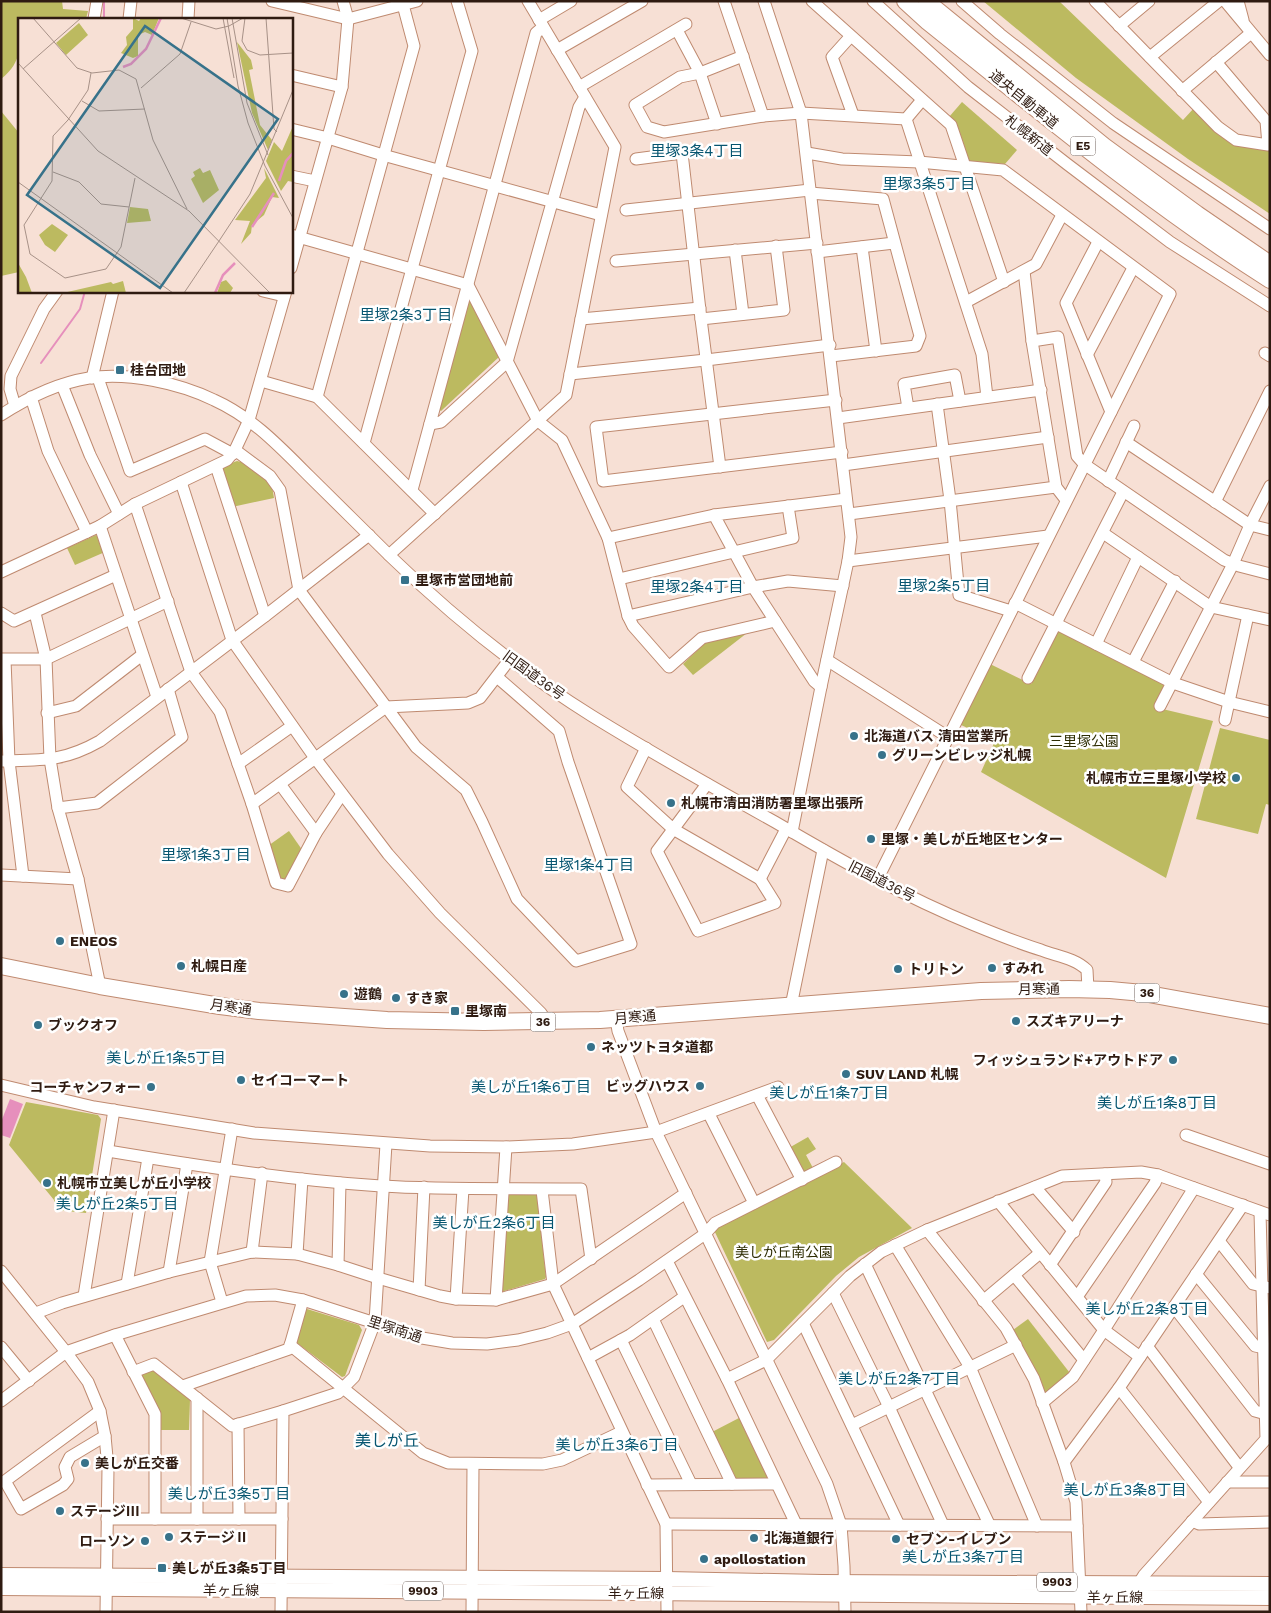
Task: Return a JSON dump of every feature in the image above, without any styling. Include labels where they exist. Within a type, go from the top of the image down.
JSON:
[{"type":"highway","name":"道央自動車道","points":[[905,1],[928,22],[1096,157],[1270,280]]},
{"type":"highway","name":"道央自動車道","points":[[926,1],[1104,146],[1197,214],[1270,264]]},
{"type":"highway","name":"月寒通","points":[[1,966],[100,986],[259,1011],[387,1020],[547,1022],[616,1019],[981,991],[1088,989],[1143,993],[1270,1016]]},
{"type":"main road","name":"羊ヶ丘線","points":[[1,1574],[107,1582]]},
{"type":"main road","name":"羊ヶ丘線","points":[[472,1585],[667,1579],[845,1588]]},
{"type":"main road","name":"羊ヶ丘線","points":[[1,1588],[107,1582],[472,1585],[667,1593],[845,1588],[1080,1589],[1139,1590],[1270,1598]]},
{"type":"main road","name":"羊ヶ丘線","points":[[1139,1590],[1270,1584]]},
{"type":"street","points":[[94,18],[97,1]]},
{"type":"street","points":[[129,18],[131,1]]},
{"type":"street","points":[[188,18],[189,1]]},
{"type":"street","points":[[292,260],[295,236],[328,138],[342,87],[348,19],[343,1]]},
{"type":"street","points":[[277,2],[348,19],[403,3],[418,1]]},
{"type":"street","points":[[364,443],[472,51],[457,1]]},
{"type":"street","points":[[389,555],[566,396],[615,147],[528,1]]},
{"type":"street","points":[[412,490],[536,33],[541,24],[571,1]]},
{"type":"street","points":[[557,50],[642,1]]},
{"type":"street","points":[[724,1],[764,116]]},
{"type":"street","points":[[760,879],[789,831],[843,586],[851,537],[801,113],[764,1]]},
{"type":"street","points":[[812,1],[850,37],[951,125],[1004,282]]},
{"type":"street","name":"札幌新道","points":[[873,1],[968,87],[1067,164],[1170,242],[1270,306]]},
{"type":"street","points":[[962,1],[1000,34],[1113,123],[1270,229]]},
{"type":"street","points":[[1095,1],[1218,127],[1236,140],[1268,145],[1266,121],[1216,62]]},
{"type":"street","points":[[1119,26],[1149,1]]},
{"type":"street","points":[[1150,57],[1218,1]]},
{"type":"street","points":[[1225,1],[1270,55]]},
{"type":"street","points":[[1238,1],[1247,28]]},
{"type":"street","points":[[317,397],[414,46],[403,3]]},
{"type":"street","points":[[579,87],[681,27],[700,73],[717,124]]},
{"type":"street","points":[[1182,91],[1216,62],[1247,28]]},
{"type":"street","points":[[850,37],[832,58],[853,115]]},
{"type":"street","points":[[743,56],[700,73],[680,77],[635,106],[647,127],[664,132],[764,116],[801,113],[906,119]]},
{"type":"street","points":[[292,75],[342,87]]},
{"type":"street","points":[[430,424],[441,422],[507,362],[579,107],[585,98]]},
{"type":"street","points":[[906,119],[922,100]]},
{"type":"street","points":[[906,119],[982,354],[987,397]]},
{"type":"street","points":[[292,129],[601,215]]},
{"type":"street","points":[[636,158],[682,153],[720,467]]},
{"type":"street","points":[[806,153],[842,159],[919,162],[1003,170],[1170,294],[877,880]]},
{"type":"street","points":[[292,176],[314,181]]},
{"type":"street","points":[[570,374],[830,350],[876,351],[916,346],[920,336],[883,199],[810,192],[626,210]]},
{"type":"street","points":[[966,302],[1036,264],[1062,215]]},
{"type":"street","points":[[295,236],[468,285],[538,421],[562,440],[608,538],[632,626],[669,667],[702,638],[775,621]]},
{"type":"street","points":[[1098,242],[1066,303],[1111,412]]},
{"type":"street","points":[[616,261],[776,246],[862,248],[894,243]]},
{"type":"street","points":[[581,318],[700,313],[744,314],[784,310],[776,246]]},
{"type":"street","points":[[862,248],[876,351]]},
{"type":"street","points":[[735,250],[744,314]]},
{"type":"street","points":[[1087,355],[1133,268]]},
{"type":"street","points":[[1024,271],[1032,341],[1056,486],[1066,500]]},
{"type":"street","points":[[15,406],[10,389],[11,376],[44,310],[56,292]]},
{"type":"street","points":[[113,292],[95,378],[130,471],[205,439],[234,452],[270,476],[280,490],[299,590],[416,747],[466,790],[517,899],[576,961],[631,944],[559,731],[497,677]]},
{"type":"street","points":[[1,572],[100,526],[135,504],[227,460],[234,452],[249,420],[285,294],[271,292]]},
{"type":"street","points":[[1032,341],[1058,337],[1077,456],[1084,464],[1123,492],[1233,564],[1270,574]]},
{"type":"street","points":[[908,408],[904,384],[955,375],[960,401]]},
{"type":"street","name":"旧国道36号","points":[[1,415],[31,397],[62,385],[95,378],[151,380],[177,385],[215,400],[249,420],[389,555],[453,613],[510,659],[564,698],[707,784],[877,880],[972,924],[1076,962],[1087,970],[1088,989]]},
{"type":"street","points":[[261,381],[317,397],[436,514]]},
{"type":"street","points":[[62,385],[90,455],[119,514]]},
{"type":"street","points":[[838,418],[1041,390]]},
{"type":"street","points":[[1215,502],[1270,391]]},
{"type":"street","points":[[31,397],[48,451],[87,532]]},
{"type":"street","points":[[836,400],[596,427],[603,481],[842,452]]},
{"type":"street","points":[[938,404],[950,500],[958,594],[1013,607],[1056,624],[1173,683],[1229,702],[1270,712]]},
{"type":"street","points":[[1108,481],[1134,426]]},
{"type":"street","points":[[843,465],[1048,437]]},
{"type":"street","points":[[1126,442],[1250,525],[1270,530]]},
{"type":"street","points":[[216,466],[265,616]]},
{"type":"street","points":[[181,482],[232,640],[315,758],[388,854],[440,913],[541,1013],[547,1022]]},
{"type":"street","points":[[849,514],[1056,486]]},
{"type":"street","points":[[1160,706],[1233,564],[1270,486]]},
{"type":"street","points":[[1028,678],[1123,492]]},
{"type":"street","points":[[608,538],[714,515],[846,499]]},
{"type":"street","points":[[135,504],[191,672],[220,712],[252,804],[276,883],[288,886],[316,833],[342,794]]},
{"type":"street","points":[[619,579],[793,538],[788,506]]},
{"type":"street","points":[[714,515],[753,587],[814,681],[821,687]]},
{"type":"street","points":[[100,526],[157,697]]},
{"type":"street","points":[[1103,533],[1211,607],[1270,620]]},
{"type":"street","points":[[5,761],[50,760],[81,752],[100,741],[299,590],[368,534]]},
{"type":"street","points":[[848,561],[1048,536]]},
{"type":"street","points":[[1096,644],[1138,557]]},
{"type":"street","points":[[1,613],[14,621],[116,575]]},
{"type":"street","points":[[628,616],[753,587],[788,581],[843,586]]},
{"type":"street","points":[[1134,662],[1175,582]]},
{"type":"street","points":[[23,876],[5,761],[3,659],[46,659],[168,602]]},
{"type":"street","points":[[35,613],[46,659],[50,760],[58,808],[78,879],[100,986]]},
{"type":"street","points":[[1225,720],[1248,615]]},
{"type":"street","points":[[47,713],[76,706],[142,655]]},
{"type":"street","points":[[252,804],[386,707],[468,703],[480,698],[510,659]]},
{"type":"street","points":[[826,660],[948,737]]},
{"type":"street","points":[[58,808],[97,803],[182,737],[168,688]]},
{"type":"street","points":[[238,764],[292,726]]},
{"type":"street","points":[[646,748],[628,787],[673,829],[760,879],[775,903],[698,931],[657,852],[673,829],[707,784]]},
{"type":"street","points":[[280,784],[316,833]]},
{"type":"street","points":[[792,1006],[823,850]]},
{"type":"street","points":[[1,875],[78,879]]},
{"type":"street","points":[[616,1019],[618,1031],[656,1132],[827,1484],[840,1525],[845,1588],[844,1612]]},
{"type":"street","points":[[1,1085],[114,1110],[254,1132],[386,1144],[506,1147],[573,1144],[656,1132],[778,1088]]},
{"type":"street","points":[[757,1095],[802,1180]]},
{"type":"street","points":[[84,1296],[114,1110]]},
{"type":"street","points":[[709,1114],[754,1204]]},
{"type":"street","points":[[222,1302],[210,1262],[232,1129]]},
{"type":"street","points":[[1186,1135],[1270,1164]]},
{"type":"street","points":[[133,1372],[154,1364],[232,1426],[338,1393],[345,1388],[354,1377],[375,1322],[386,1144]]},
{"type":"street","points":[[496,1300],[506,1147]]},
{"type":"street","points":[[108,1151],[187,1164],[340,1183],[463,1189],[582,1189],[591,1259]]},
{"type":"street","points":[[127,1284],[148,1158]]},
{"type":"street","name":"里塚南通","points":[[1,1401],[66,1352],[115,1335],[246,1296],[275,1295],[302,1300],[422,1338],[452,1343],[487,1344],[518,1340],[547,1333],[572,1324],[667,1261],[705,1234],[715,1223],[836,1162]]},
{"type":"street","points":[[169,1272],[187,1164]]},
{"type":"street","points":[[726,1379],[766,1360],[850,1276],[881,1252],[927,1230],[1062,1176],[1141,1172],[1158,1175],[1265,1213],[1268,1401],[1266,1439],[1144,1575],[1139,1590]]},
{"type":"street","points":[[252,1252],[262,1173]]},
{"type":"street","points":[[1050,1265],[1106,1182],[1106,1174]]},
{"type":"street","points":[[1077,1297],[1155,1183],[1158,1175]]},
{"type":"street","points":[[297,1254],[302,1179]]},
{"type":"street","points":[[338,1264],[340,1183]]},
{"type":"street","points":[[419,1290],[424,1187]]},
{"type":"street","points":[[1035,1187],[1074,1232]]},
{"type":"street","points":[[1042,1403],[1073,1377],[1194,1188]]},
{"type":"street","points":[[456,1299],[463,1189]]},
{"type":"street","points":[[542,1190],[553,1284],[666,1524],[667,1612]]},
{"type":"street","points":[[36,1313],[84,1296],[169,1272],[252,1252],[297,1254],[338,1264],[378,1278],[456,1299],[496,1300],[553,1284],[686,1193]]},
{"type":"street","points":[[998,1201],[1104,1330],[1140,1356]]},
{"type":"street","points":[[1064,1462],[1119,1388],[1243,1205]]},
{"type":"street","points":[[927,1230],[1006,1328],[1034,1379],[1064,1462],[1076,1502],[1081,1612]]},
{"type":"street","points":[[1219,1241],[1253,1284],[1266,1287]]},
{"type":"street","points":[[895,1245],[970,1368],[1037,1526]]},
{"type":"street","points":[[983,1301],[1040,1253]]},
{"type":"street","points":[[667,1261],[796,1524]]},
{"type":"street","points":[[866,1264],[990,1526]]},
{"type":"street","points":[[1,1271],[36,1313],[88,1382],[100,1410],[106,1436],[108,1468],[106,1612]]},
{"type":"street","points":[[1196,1274],[1255,1346],[1267,1349]]},
{"type":"street","points":[[1014,1275],[1084,1360]]},
{"type":"street","points":[[833,1293],[889,1407],[943,1525]]},
{"type":"street","points":[[588,1358],[621,1340],[684,1297]]},
{"type":"street","points":[[183,1386],[288,1349],[302,1300]]},
{"type":"street","points":[[1174,1307],[1255,1411],[1266,1414]]},
{"type":"street","points":[[653,1319],[732,1484]]},
{"type":"street","points":[[803,1323],[899,1525]]},
{"type":"street","points":[[115,1335],[155,1414],[154,1518]]},
{"type":"street","points":[[621,1340],[691,1484]]},
{"type":"street","points":[[290,1344],[423,1453],[448,1463],[543,1464],[562,1460],[622,1432]]},
{"type":"street","points":[[852,1425],[1016,1345]]},
{"type":"street","points":[[1147,1346],[1239,1468]]},
{"type":"street","points":[[1,1347],[29,1381]]},
{"type":"street","points":[[1119,1388],[1209,1502]]},
{"type":"street","points":[[197,1398],[197,1519]]},
{"type":"street","points":[[100,1410],[5,1481],[21,1509],[63,1485],[68,1479],[65,1467],[70,1457],[106,1436]]},
{"type":"street","points":[[281,1612],[284,1411]]},
{"type":"street","points":[[238,1424],[240,1519]]},
{"type":"street","points":[[472,1612],[473,1464]]},
{"type":"street","points":[[1227,1482],[1270,1482]]},
{"type":"street","points":[[648,1486],[776,1484]]},
{"type":"street","points":[[107,1519],[282,1519]]},
{"type":"street","points":[[1192,1521],[1199,1524],[1270,1522]]},
{"type":"street","points":[[666,1524],[1077,1526]]},
{"type":"green space","points":[[1,1],[62,1],[63,9],[88,11],[86,18],[18,18],[18,56],[14,66],[1,79]]},
{"type":"green space","points":[[983,1],[1059,1],[1183,120],[1194,108],[1225,137],[1270,150],[1270,214],[1188,159],[1076,78]]},
{"type":"green space","points":[[962,102],[1017,150],[1005,164],[965,161],[949,117]]},
{"type":"green space","points":[[1,111],[18,132],[18,272],[1,276]]},
{"type":"green space","points":[[467,302],[472,302],[500,356],[441,411],[437,408]]},
{"type":"green space","points":[[237,461],[269,481],[274,498],[232,507],[221,467]]},
{"type":"green space","points":[[96,535],[101,538],[105,552],[75,565],[67,548]]},
{"type":"green space","name":"三里塚公園","points":[[1058,631],[1161,682],[1164,686],[1154,707],[1213,721],[1166,878],[981,772],[995,741],[959,724],[988,663],[1031,684]]},
{"type":"green space","points":[[747,633],[693,675],[683,664],[706,642]]},
{"type":"green space","name":"札幌市立三里塚小学校","points":[[1220,728],[1270,740],[1270,805],[1266,804],[1258,834],[1196,819]]},
{"type":"green space","points":[[289,831],[305,854],[288,886],[276,883],[265,848]]},
{"type":"green space","points":[[26,1102],[98,1115],[101,1119],[86,1213],[56,1210],[54,1200],[9,1145]]},
{"type":"green space","points":[[808,1137],[816,1149],[806,1155],[813,1168],[802,1173],[787,1149]]},
{"type":"green space","name":"美しが丘南公園","points":[[844,1162],[912,1228],[859,1257],[836,1276],[774,1340],[767,1342],[713,1228]]},
{"type":"green space","points":[[506,1193],[534,1193],[537,1195],[546,1277],[545,1279],[501,1292]]},
{"type":"green space","points":[[307,1309],[359,1325],[362,1330],[345,1376],[342,1377],[297,1343],[295,1339]]},
{"type":"green space","points":[[1028,1319],[1073,1377],[1042,1403],[1009,1333]]},
{"type":"green space","points":[[155,1370],[187,1395],[190,1400],[189,1430],[157,1430],[140,1377],[142,1374]]},
{"type":"green space","points":[[739,1418],[768,1478],[766,1480],[737,1481],[712,1432]]},
{"type":"shaded area","points":[[10,1099],[23,1104],[10,1138],[1,1135],[1,1122]]},
{"type":"waterway","points":[[104,1],[104,18]]},
{"type":"waterway","points":[[41,363],[80,309],[85,292]]},
{"type":"place","name":"桂台団地","points":[[120,370]]},
{"type":"place","name":"里塚市営団地前","points":[[405,580]]},
{"type":"place","name":"北海道バス 清田営業所","points":[[854,736]]},
{"type":"place","name":"グリーンビレッジ札幌","points":[[882,755]]},
{"type":"place","name":"札幌市立三里塚小学校","points":[[1236,778]]},
{"type":"place","name":"札幌市清田消防署里塚出張所","points":[[671,803]]},
{"type":"place","name":"里塚・美しが丘地区センター","points":[[871,839]]},
{"type":"place","name":"ENEOS","points":[[60,941]]},
{"type":"place","name":"札幌日産","points":[[181,966]]},
{"type":"place","name":"すみれ","points":[[992,968]]},
{"type":"place","name":"トリトン","points":[[898,969]]},
{"type":"place","name":"遊鶴","points":[[344,994]]},
{"type":"place","name":"すき家","points":[[396,998]]},
{"type":"place","name":"里塚南","points":[[455,1011]]},
{"type":"place","name":"スズキアリーナ","points":[[1016,1021]]},
{"type":"place","name":"ブックオフ","points":[[38,1025]]},
{"type":"place","name":"ネッツトヨタ道都","points":[[591,1047]]},
{"type":"place","name":"フィッシュランド+アウトドア","points":[[1173,1060]]},
{"type":"place","name":"SUV LAND 札幌","points":[[846,1074]]},
{"type":"place","name":"セイコーマート","points":[[241,1080]]},
{"type":"place","name":"ビッグハウス","points":[[700,1086]]},
{"type":"place","name":"コーチャンフォー","points":[[151,1087]]},
{"type":"place","name":"札幌市立美しが丘小学校","points":[[47,1183]]},
{"type":"place","name":"美しが丘交番","points":[[85,1463]]},
{"type":"place","name":"ステージⅢ","points":[[60,1511]]},
{"type":"place","name":"ステージⅡ","points":[[169,1537]]},
{"type":"place","name":"北海道銀行","points":[[754,1538]]},
{"type":"place","name":"セブン-イレブン","points":[[896,1539]]},
{"type":"place","name":"ローソン","points":[[145,1541]]},
{"type":"place","name":"apollostation","points":[[704,1559]]},
{"type":"place","name":"美しが丘3条5丁目","points":[[162,1568]]},
{"type":"district","name":"里塚3条4丁目","points":[[697,151]]},
{"type":"district","name":"里塚3条5丁目","points":[[929,184]]},
{"type":"district","name":"里塚2条3丁目","points":[[406,315]]},
{"type":"district","name":"里塚2条5丁目","points":[[944,586]]},
{"type":"district","name":"里塚2条4丁目","points":[[697,587]]},
{"type":"district","name":"里塚1条3丁目","points":[[206,855]]},
{"type":"district","name":"里塚1条4丁目","points":[[589,865]]},
{"type":"district","name":"美しが丘1条5丁目","points":[[166,1058]]},
{"type":"district","name":"美しが丘1条6丁目","points":[[531,1087]]},
{"type":"district","name":"美しが丘1条7丁目","points":[[829,1093]]},
{"type":"district","name":"美しが丘1条8丁目","points":[[1157,1103]]},
{"type":"district","name":"美しが丘2条5丁目","points":[[117,1204]]},
{"type":"district","name":"美しが丘2条6丁目","points":[[494,1223]]},
{"type":"district","name":"美しが丘2条8丁目","points":[[1147,1309]]},
{"type":"district","name":"美しが丘2条7丁目","points":[[899,1379]]},
{"type":"district","name":"美しが丘","points":[[387,1440]]},
{"type":"district","name":"美しが丘3条6丁目","points":[[617,1445]]},
{"type":"district","name":"美しが丘3条8丁目","points":[[1125,1490]]},
{"type":"district","name":"美しが丘3条5丁目","points":[[229,1494]]},
{"type":"district","name":"美しが丘3条7丁目","points":[[963,1557]]}]
